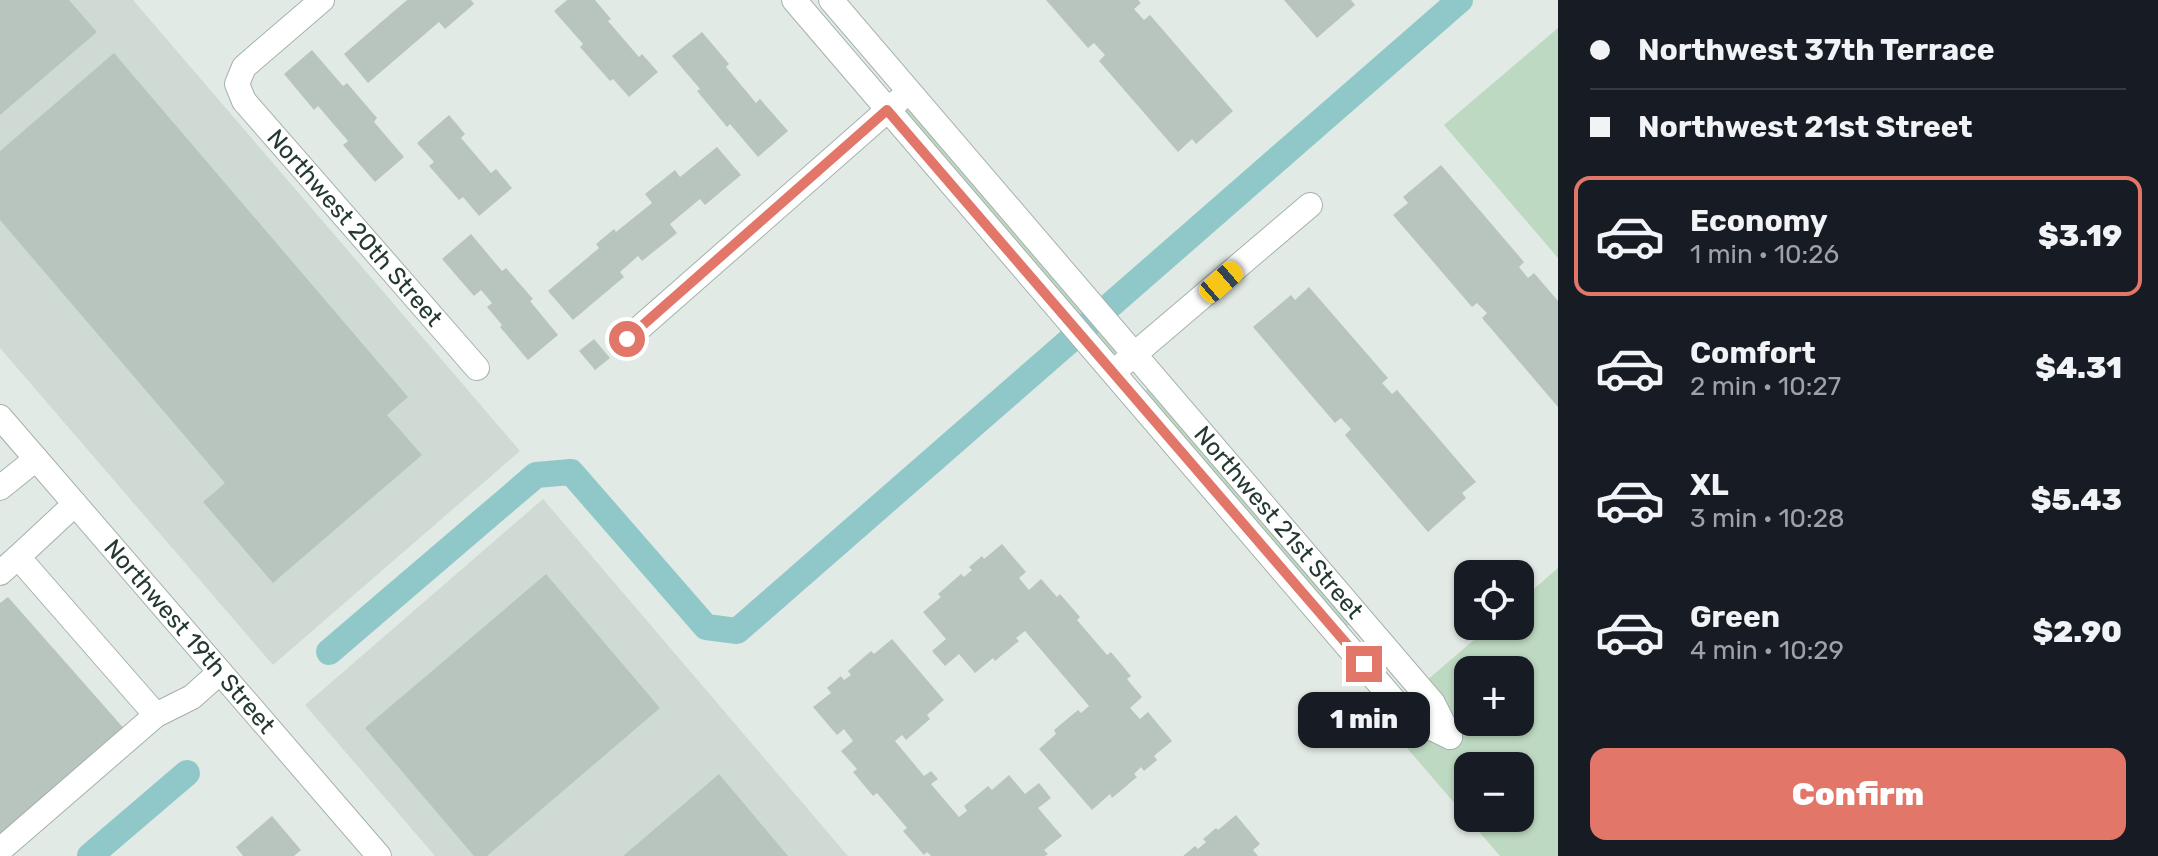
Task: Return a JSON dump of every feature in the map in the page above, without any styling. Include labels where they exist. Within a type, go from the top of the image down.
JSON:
[{"type":"street","name":"Northwest 20th Street","points":[[322,0],[244,67],[237,84],[244,101],[477,368]]},
{"type":"street","name":"Northwest 21st Street","points":[[794,0],[1403,711],[1450,737],[1433,703],[831,0]]},
{"type":"street","points":[[627,339],[909,92]]},
{"type":"street","points":[[1113,372],[1310,205]]},
{"type":"street","name":"Northwest 19th Street","points":[[2,425],[36,459],[379,856]]},
{"type":"street","points":[[0,488],[36,459]]},
{"type":"street","points":[[75,504],[9,565],[156,715]]},
{"type":"street","points":[[0,850],[156,715],[192,697],[220,672]]},
{"type":"shaded area","points":[[0,0],[133,0],[520,451],[273,665],[0,348]]},
{"type":"shaded area","points":[[543,499],[848,856],[435,856],[305,705]]},
{"type":"green space","points":[[1558,28],[1558,258],[1444,125]]},
{"type":"green space","points":[[908,108],[914,110],[1116,346],[1113,355],[904,112]]},
{"type":"green space","points":[[1148,388],[1350,624],[1346,627],[1144,392]]},
{"type":"green space","points":[[1558,568],[1558,856],[1500,856],[1479,832],[1534,832],[1534,752],[1454,752],[1454,803],[1382,719],[1454,657],[1454,736],[1534,736],[1534,656],[1455,656],[1474,640],[1534,640],[1534,589]]},
{"type":"building","points":[[0,0],[69,0],[97,32],[0,115]]},
{"type":"building","points":[[407,0],[471,0],[474,4],[445,29],[439,22],[368,83],[344,54]]},
{"type":"building","points":[[567,0],[595,0],[611,19],[608,21],[639,57],[642,54],[658,72],[629,97],[580,47],[583,44],[554,11]]},
{"type":"building","points":[[1046,0],[1138,0],[1141,3],[1134,9],[1144,20],[1150,15],[1233,111],[1196,144],[1192,139],[1178,152],[1099,61],[1105,55],[1094,43],[1088,48]]},
{"type":"building","points":[[1284,0],[1351,0],[1355,5],[1317,38]]},
{"type":"building","points":[[702,32],[756,103],[760,99],[788,131],[758,157],[730,124],[727,127],[672,56]]},
{"type":"building","points":[[312,50],[343,86],[347,83],[377,118],[374,122],[404,157],[375,182],[343,145],[348,141],[318,106],[314,110],[284,74]]},
{"type":"building","points":[[114,53],[408,397],[387,415],[422,455],[273,583],[203,502],[225,483],[0,220],[0,151]]},
{"type":"building","points":[[449,115],[465,134],[461,138],[491,173],[496,169],[512,188],[479,216],[463,197],[459,200],[429,166],[434,162],[417,143]]},
{"type":"building","points":[[717,147],[741,175],[705,205],[700,199],[670,224],[677,233],[642,261],[638,256],[620,272],[624,277],[573,320],[548,291],[599,248],[596,244],[652,203],[645,194],[675,170],[680,177]]},
{"type":"building","points":[[1441,165],[1524,262],[1519,267],[1528,278],[1534,273],[1558,301],[1558,407],[1482,318],[1487,313],[1477,303],[1472,307],[1393,215],[1408,203],[1403,197]]},
{"type":"building","points":[[471,234],[502,271],[506,268],[533,299],[530,301],[558,335],[528,360],[500,327],[502,325],[487,307],[492,303],[481,290],[474,296],[442,259]]},
{"type":"building","points":[[1309,287],[1388,378],[1382,383],[1392,394],[1397,390],[1476,482],[1462,493],[1466,498],[1428,532],[1345,435],[1351,429],[1341,418],[1335,423],[1253,327],[1291,295],[1295,300]]},
{"type":"building","points":[[594,339],[610,358],[595,370],[579,351]]},
{"type":"building","points":[[1002,544],[1026,572],[1019,578],[1029,590],[1041,579],[1057,597],[1060,594],[1080,617],[1077,620],[1107,655],[1111,652],[1131,676],[1127,679],[1142,697],[1130,708],[1140,719],[1148,712],[1172,741],[1154,756],[1157,760],[1144,771],[1141,767],[1134,774],[1137,777],[1092,810],[1039,749],[1056,734],[1054,730],[1078,710],[1081,713],[1089,706],[1025,631],[1016,638],[1019,641],[975,673],[959,654],[945,666],[932,651],[946,639],[923,612],[961,574],[964,577],[972,570],[969,567]]},
{"type":"building","points":[[546,574],[660,708],[487,856],[474,856],[365,728]]},
{"type":"building","points":[[8,597],[127,732],[0,836],[0,603]]},
{"type":"building","points":[[892,639],[944,700],[927,715],[930,719],[906,740],[902,735],[895,741],[924,776],[931,771],[938,779],[931,784],[959,817],[967,811],[964,806],[988,786],[992,790],[1009,775],[1025,794],[1039,783],[1051,798],[1038,808],[1062,836],[1044,850],[1048,854],[931,856],[927,852],[924,855],[903,831],[907,828],[877,793],[873,796],[853,772],[857,769],[841,751],[853,741],[844,729],[837,735],[813,707],[831,693],[827,688],[841,676],[844,680],[851,675],[848,671],[871,651],[874,654]]},
{"type":"building","points":[[719,774],[788,856],[623,856]]},
{"type":"building","points":[[1236,815],[1260,844],[1253,850],[1258,856],[1183,856],[1195,846],[1198,849],[1206,842],[1203,839]]},
{"type":"building","points":[[272,816],[301,850],[294,856],[243,856],[236,847]]},
{"type":"waterway","points":[[329,652],[536,475],[571,472],[706,627],[737,631],[1460,0]]},
{"type":"waterway","points":[[90,856],[187,773]]},
{"type":"route","points":[[627,339],[887,110],[1364,664]]}]
